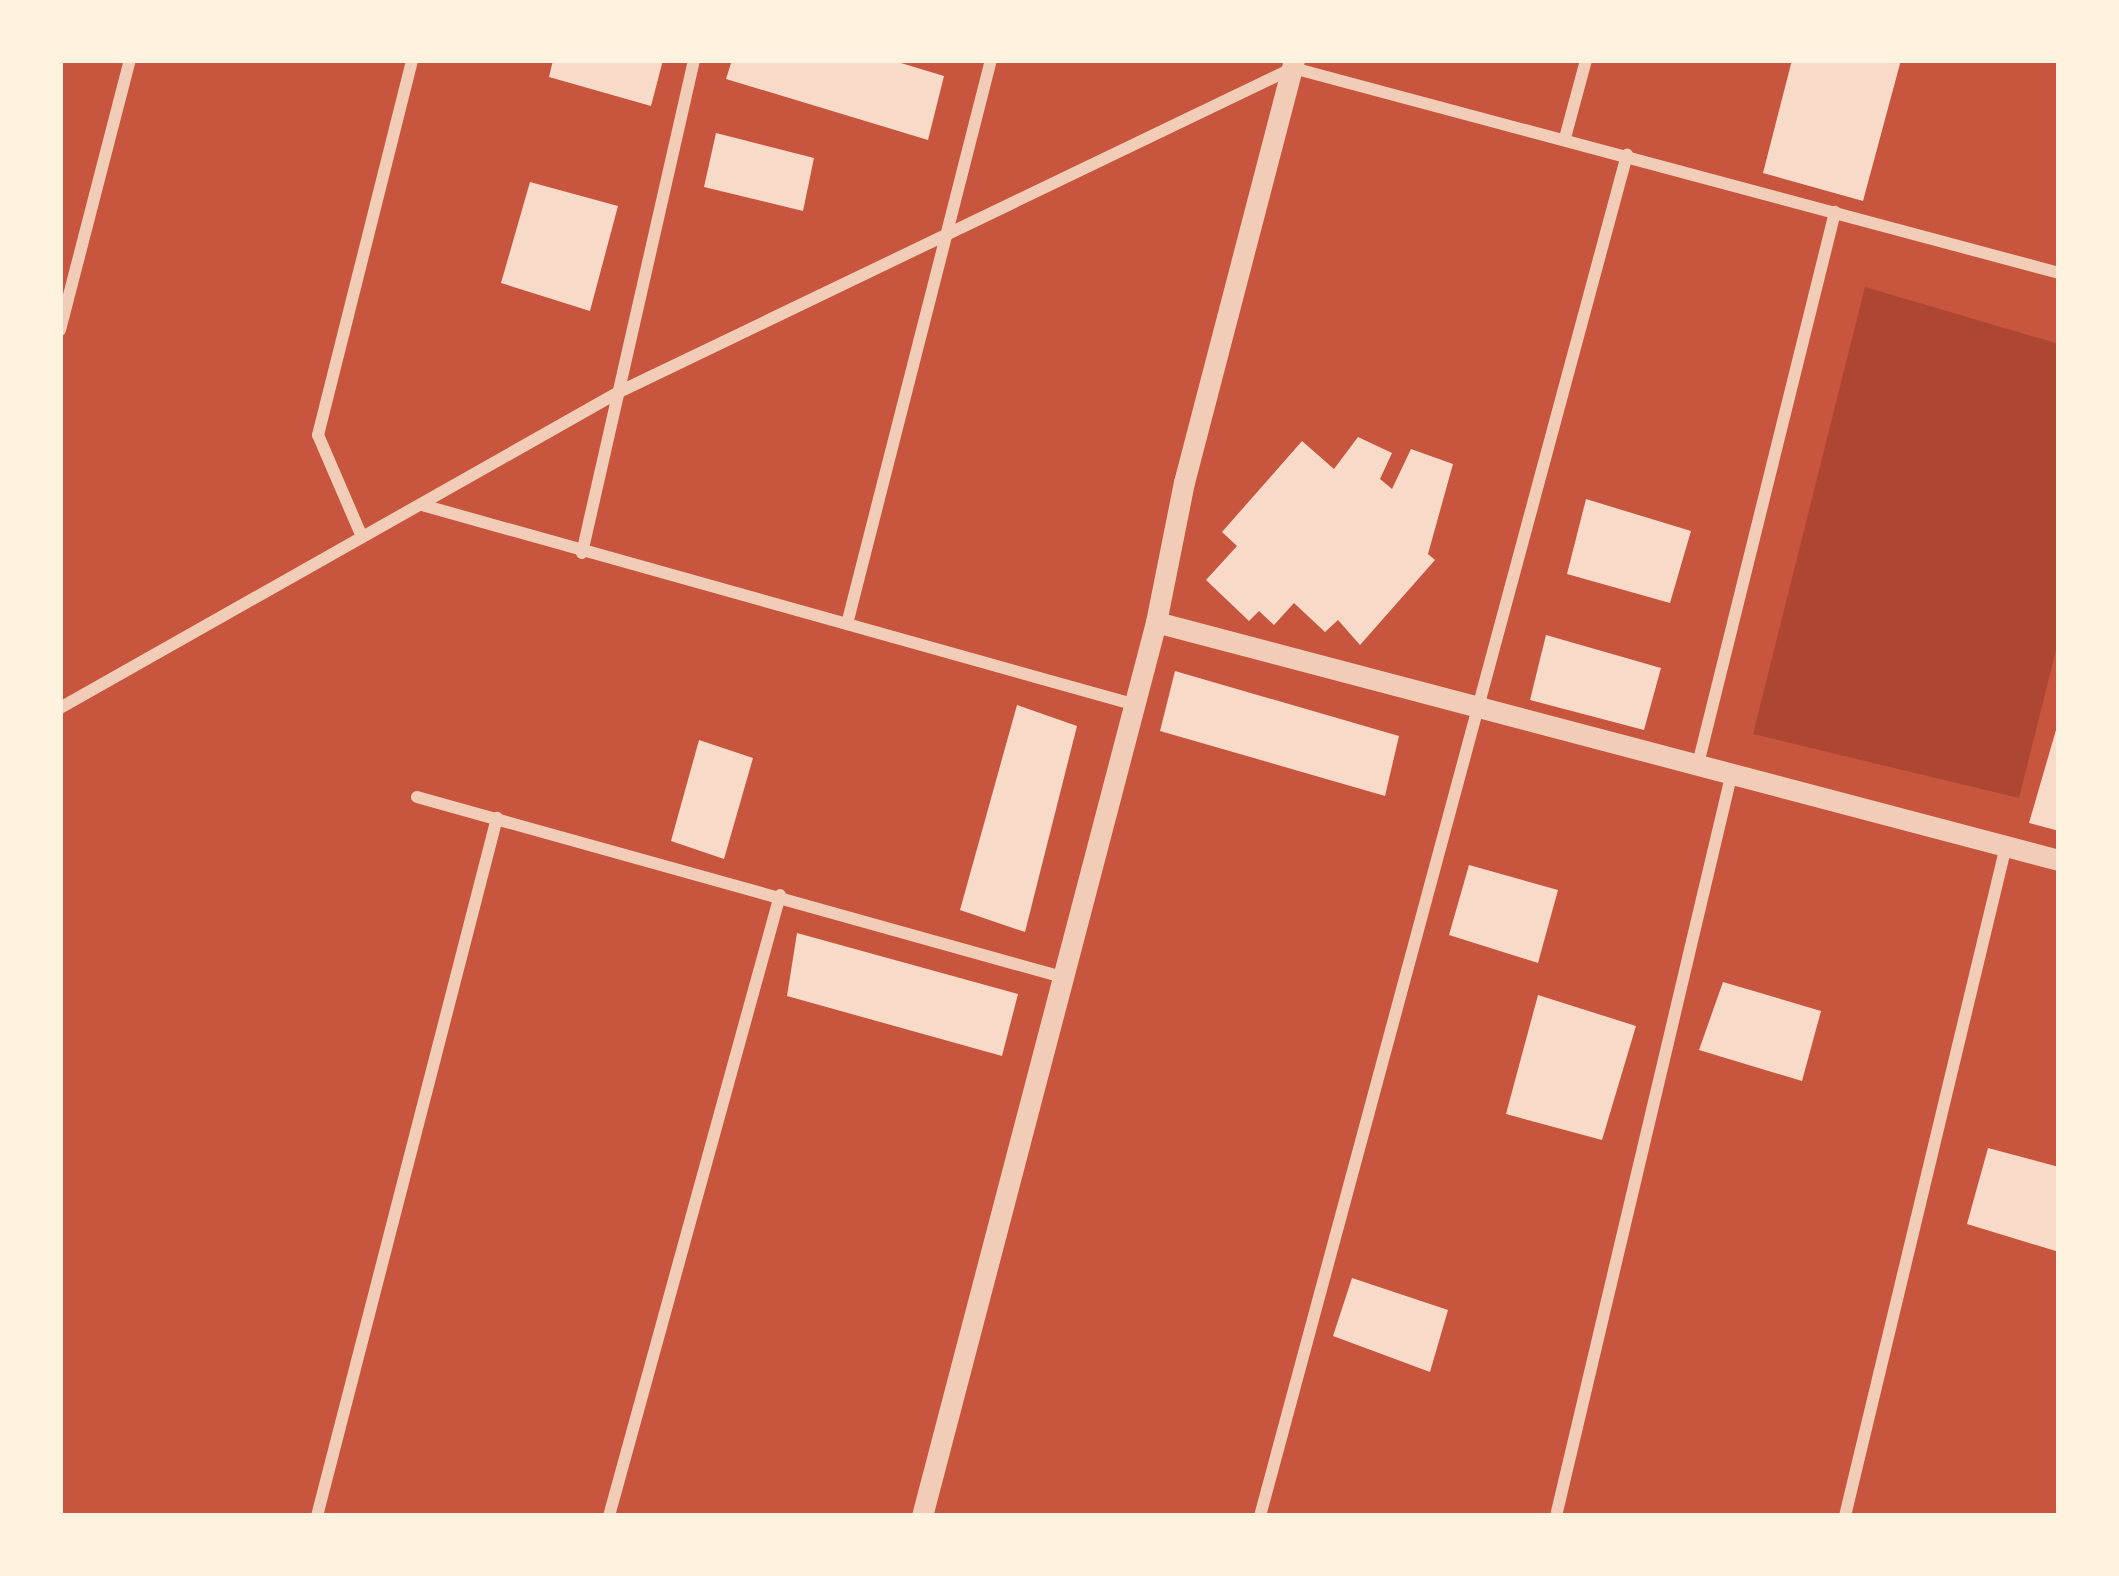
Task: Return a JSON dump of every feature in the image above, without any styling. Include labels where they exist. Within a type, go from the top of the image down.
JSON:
[{"type":"street","points":[[60,330],[130,60]]},
{"type":"street","points":[[362,537],[317,435],[412,60]]},
{"type":"street","points":[[582,553],[694,60]]},
{"type":"street","points":[[848,624],[990,60]]},
{"type":"street","points":[[1565,138],[1586,60]]},
{"type":"street","points":[[60,708],[619,392],[1293,64],[2059,273]]},
{"type":"street","points":[[922,1516],[1136,705],[1293,64]]},
{"type":"street","points":[[1260,1516],[1627,155]]},
{"type":"street","points":[[1698,764],[1835,212]]},
{"type":"street","points":[[422,505],[1136,705]]},
{"type":"street","points":[[1156,622],[1479,702],[2059,860]]},
{"type":"street","points":[[1556,1516],[1732,772]]},
{"type":"street","points":[[418,796],[1062,977]]},
{"type":"street","points":[[316,1516],[497,818]]},
{"type":"street","points":[[1845,1516],[2006,846]]},
{"type":"street","points":[[608,1516],[780,895]]},
{"type":"shaded area","points":[[1865,287],[2059,344],[2059,638],[2019,798],[1753,734]]},
{"type":"building","points":[[553,60],[663,60],[651,106],[549,77]]},
{"type":"building","points":[[732,60],[891,60],[944,76],[928,140],[726,79]]},
{"type":"building","points":[[1792,60],[1901,60],[1863,201],[1763,173]]},
{"type":"building","points":[[716,133],[814,158],[803,211],[704,187]]},
{"type":"building","points":[[530,182],[618,206],[590,311],[501,283]]},
{"type":"building","points":[[1358,437],[1392,453],[1380,479],[1392,489],[1411,449],[1453,464],[1428,554],[1435,560],[1360,645],[1338,620],[1325,632],[1294,603],[1274,625],[1259,611],[1249,621],[1206,580],[1237,546],[1222,532],[1302,441],[1334,469]]},
{"type":"building","points":[[1586,499],[1691,531],[1670,603],[1567,574]]},
{"type":"building","points":[[1546,635],[1661,668],[1644,730],[1530,700]]},
{"type":"building","points":[[1175,671],[1399,736],[1385,796],[1160,731]]},
{"type":"building","points":[[1017,705],[1077,726],[1025,932],[960,910]]},
{"type":"building","points":[[2059,723],[2059,831],[2029,823]]},
{"type":"building","points":[[699,740],[753,758],[724,859],[671,841]]},
{"type":"building","points":[[1469,865],[1558,890],[1538,963],[1449,935]]},
{"type":"building","points":[[797,933],[1018,994],[1002,1056],[787,996]]},
{"type":"building","points":[[1723,982],[1821,1011],[1802,1081],[1699,1050]]},
{"type":"building","points":[[1538,995],[1636,1026],[1602,1140],[1506,1114]]},
{"type":"building","points":[[1988,1148],[2059,1167],[2059,1252],[1967,1224]]},
{"type":"building","points":[[1352,1278],[1448,1310],[1430,1372],[1333,1336]]}]
